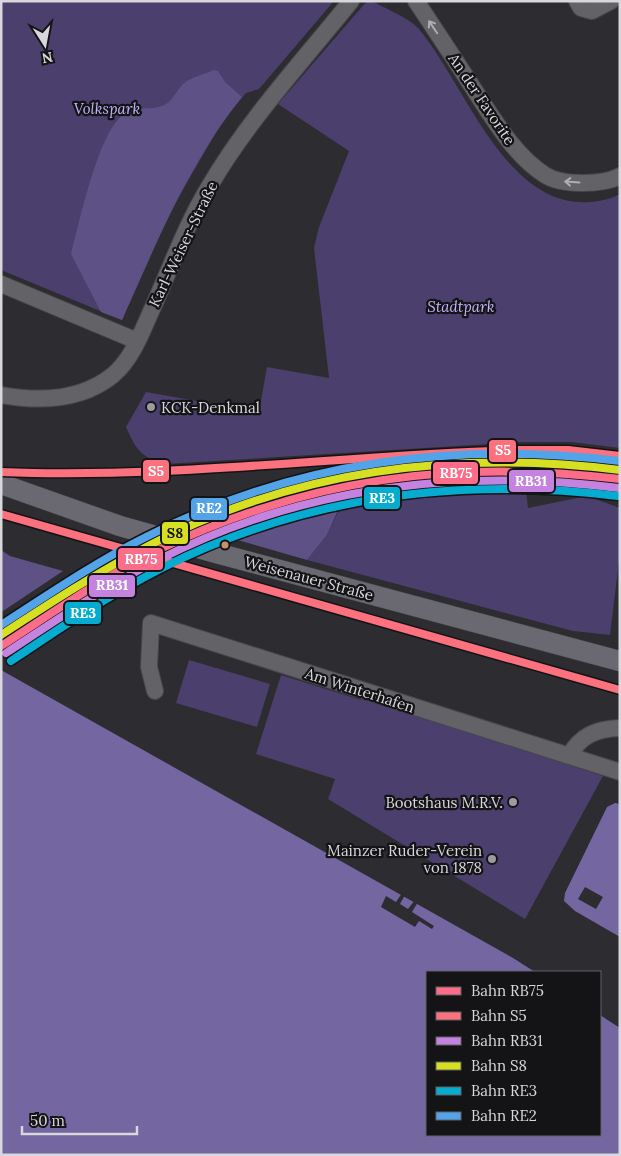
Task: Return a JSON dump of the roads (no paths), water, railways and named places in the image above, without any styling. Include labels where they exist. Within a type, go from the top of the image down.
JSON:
[{"type":"main road","name":"Weisenauer Straße","points":[[1,484],[120,526],[206,551],[620,661]]},
{"type":"street","name":"Karl-Weiser-Straße","points":[[1,395],[23,398],[59,398],[83,392],[114,374],[122,365],[138,341],[195,213],[222,166],[252,124],[351,1]]},
{"type":"street","name":"An der Favorite","points":[[416,1],[510,143],[547,177],[575,182],[604,182],[620,176]]},
{"type":"street","points":[[577,1],[581,8],[592,11],[611,1]]},
{"type":"street","points":[[1,284],[138,341]]},
{"type":"street","name":"Am Winterhafen","points":[[154,690],[149,667],[151,623],[620,772]]},
{"type":"street","points":[[569,756],[575,745],[585,735],[607,728],[620,728]]},
{"type":"rail line","name":"S5","points":[[1,472],[130,472],[516,450],[568,450],[620,456]]},
{"type":"rail line","name":"RE2","points":[[1,625],[91,568],[146,537],[202,511],[260,490],[318,474],[377,463],[437,456],[497,454],[558,455],[620,461]]},
{"type":"rail line","name":"S8","points":[[1,635],[93,577],[150,545],[206,519],[263,498],[320,483],[379,472],[438,465],[498,463],[559,464],[620,470]]},
{"type":"rail line","name":"RB75","points":[[1,646],[136,561],[212,526],[269,506],[325,491],[382,480],[440,474],[499,472],[559,473],[620,479]]},
{"type":"rail line","name":"RB31","points":[[6,653],[100,593],[158,560],[213,535],[269,515],[325,499],[441,482],[500,480],[559,482],[619,488]]},
{"type":"rail line","name":"RE3","points":[[11,661],[85,612],[142,578],[216,543],[272,523],[328,508],[384,498],[442,491],[500,489],[618,496]]},
{"type":"rail line","name":"S5","points":[[1,514],[620,690]]},
{"type":"place","name":"KCK-Denkmal","points":[[151,407]]},
{"type":"place","name":"Bootshaus M.R.V.","points":[[513,802]]},
{"type":"place","name":"Mainzer Ruder-Verein von 1878","points":[[492,859]]},
{"type":"park label","name":"Volkspark","points":[[107,108]]},
{"type":"park label","name":"Stadtpark","points":[[461,306]]}]
